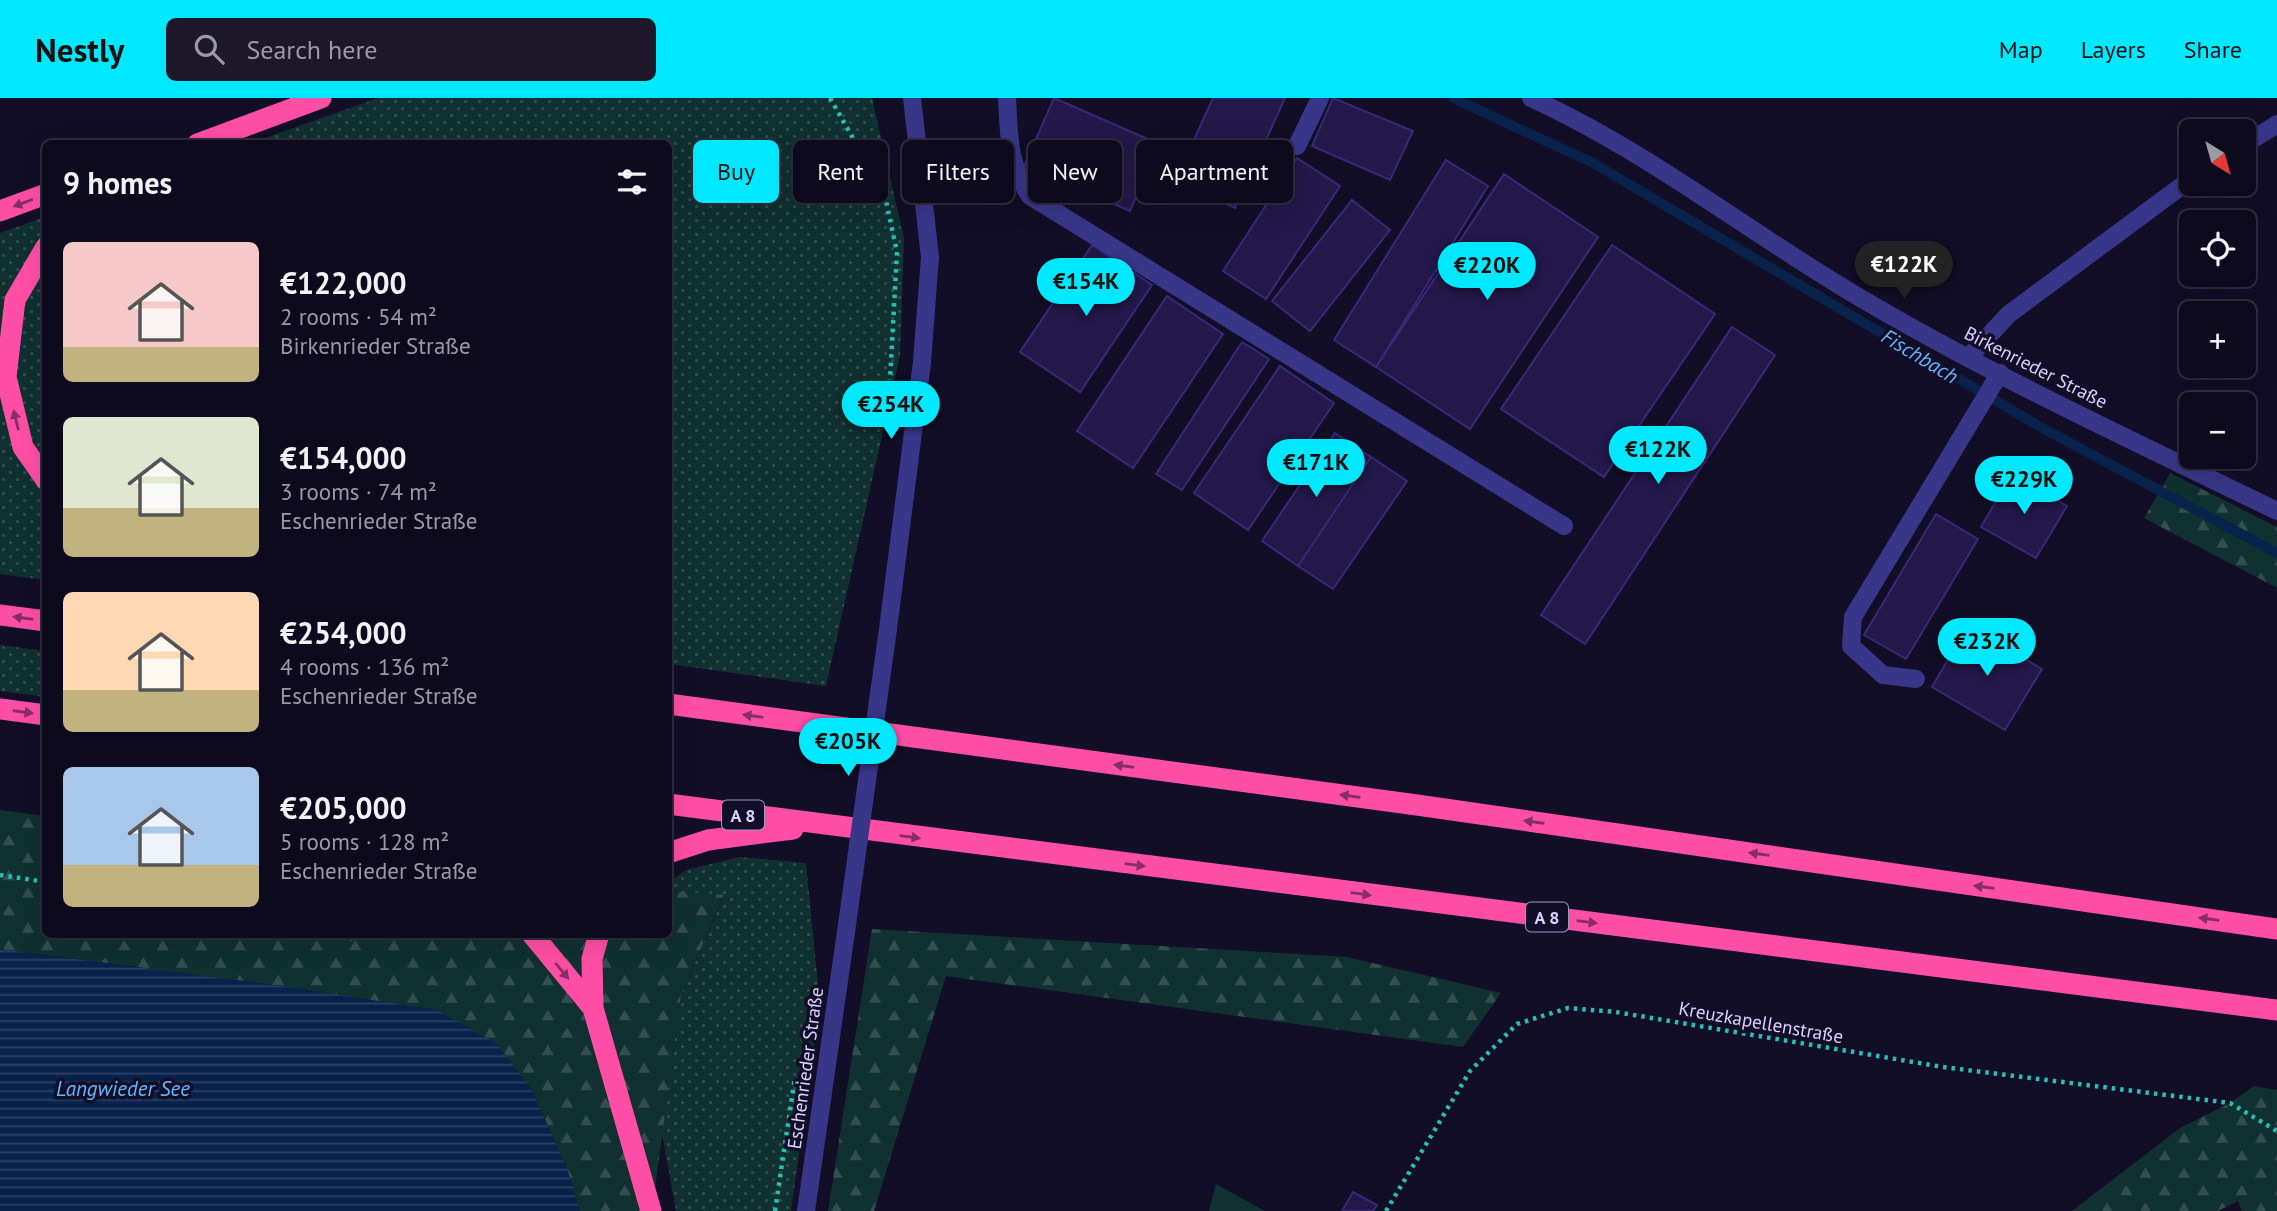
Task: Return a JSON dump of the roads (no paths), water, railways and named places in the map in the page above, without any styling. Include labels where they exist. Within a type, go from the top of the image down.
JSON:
[{"type":"highway","points":[[208,140],[321,98]]},
{"type":"highway","points":[[0,211],[42,195]]},
{"type":"highway","points":[[42,254],[15,299],[6,377],[23,447],[42,474]]},
{"type":"highway","points":[[0,615],[42,620]]},
{"type":"highway","points":[[672,705],[1417,805],[2277,929]]},
{"type":"highway","points":[[0,709],[42,714]]},
{"type":"highway","name":"A 8","points":[[672,805],[2277,1010]]},
{"type":"highway","points":[[672,852],[708,840],[818,825]]},
{"type":"highway","points":[[535,938],[593,1008]]},
{"type":"highway","points":[[598,938],[592,959],[593,1008],[651,1211]]},
{"type":"street","name":"Eschenrieder Straße","points":[[806,1211],[888,629],[922,362],[930,257],[912,98]]},
{"type":"street","points":[[1007,98],[1010,156],[1018,179],[1036,201],[1564,526]]},
{"type":"street","points":[[1297,146],[1321,98]]},
{"type":"street","name":"Birkenrieder Straße","points":[[1531,98],[1584,122],[1856,296],[1999,374],[2277,511]]},
{"type":"street","points":[[2256,137],[2277,124]]},
{"type":"street","points":[[1969,357],[2009,314],[2179,188]]},
{"type":"street","points":[[1916,679],[1883,676],[1851,646],[1853,617],[1999,374]]},
{"type":"water","name":"Langwieder See","points":[[0,949],[289,987],[437,1010],[497,1044],[531,1088],[567,1169],[580,1211],[0,1211]]},
{"type":"waterway","name":"Fischbach","points":[[1453,98],[1593,163],[2044,429],[2277,553]]}]
